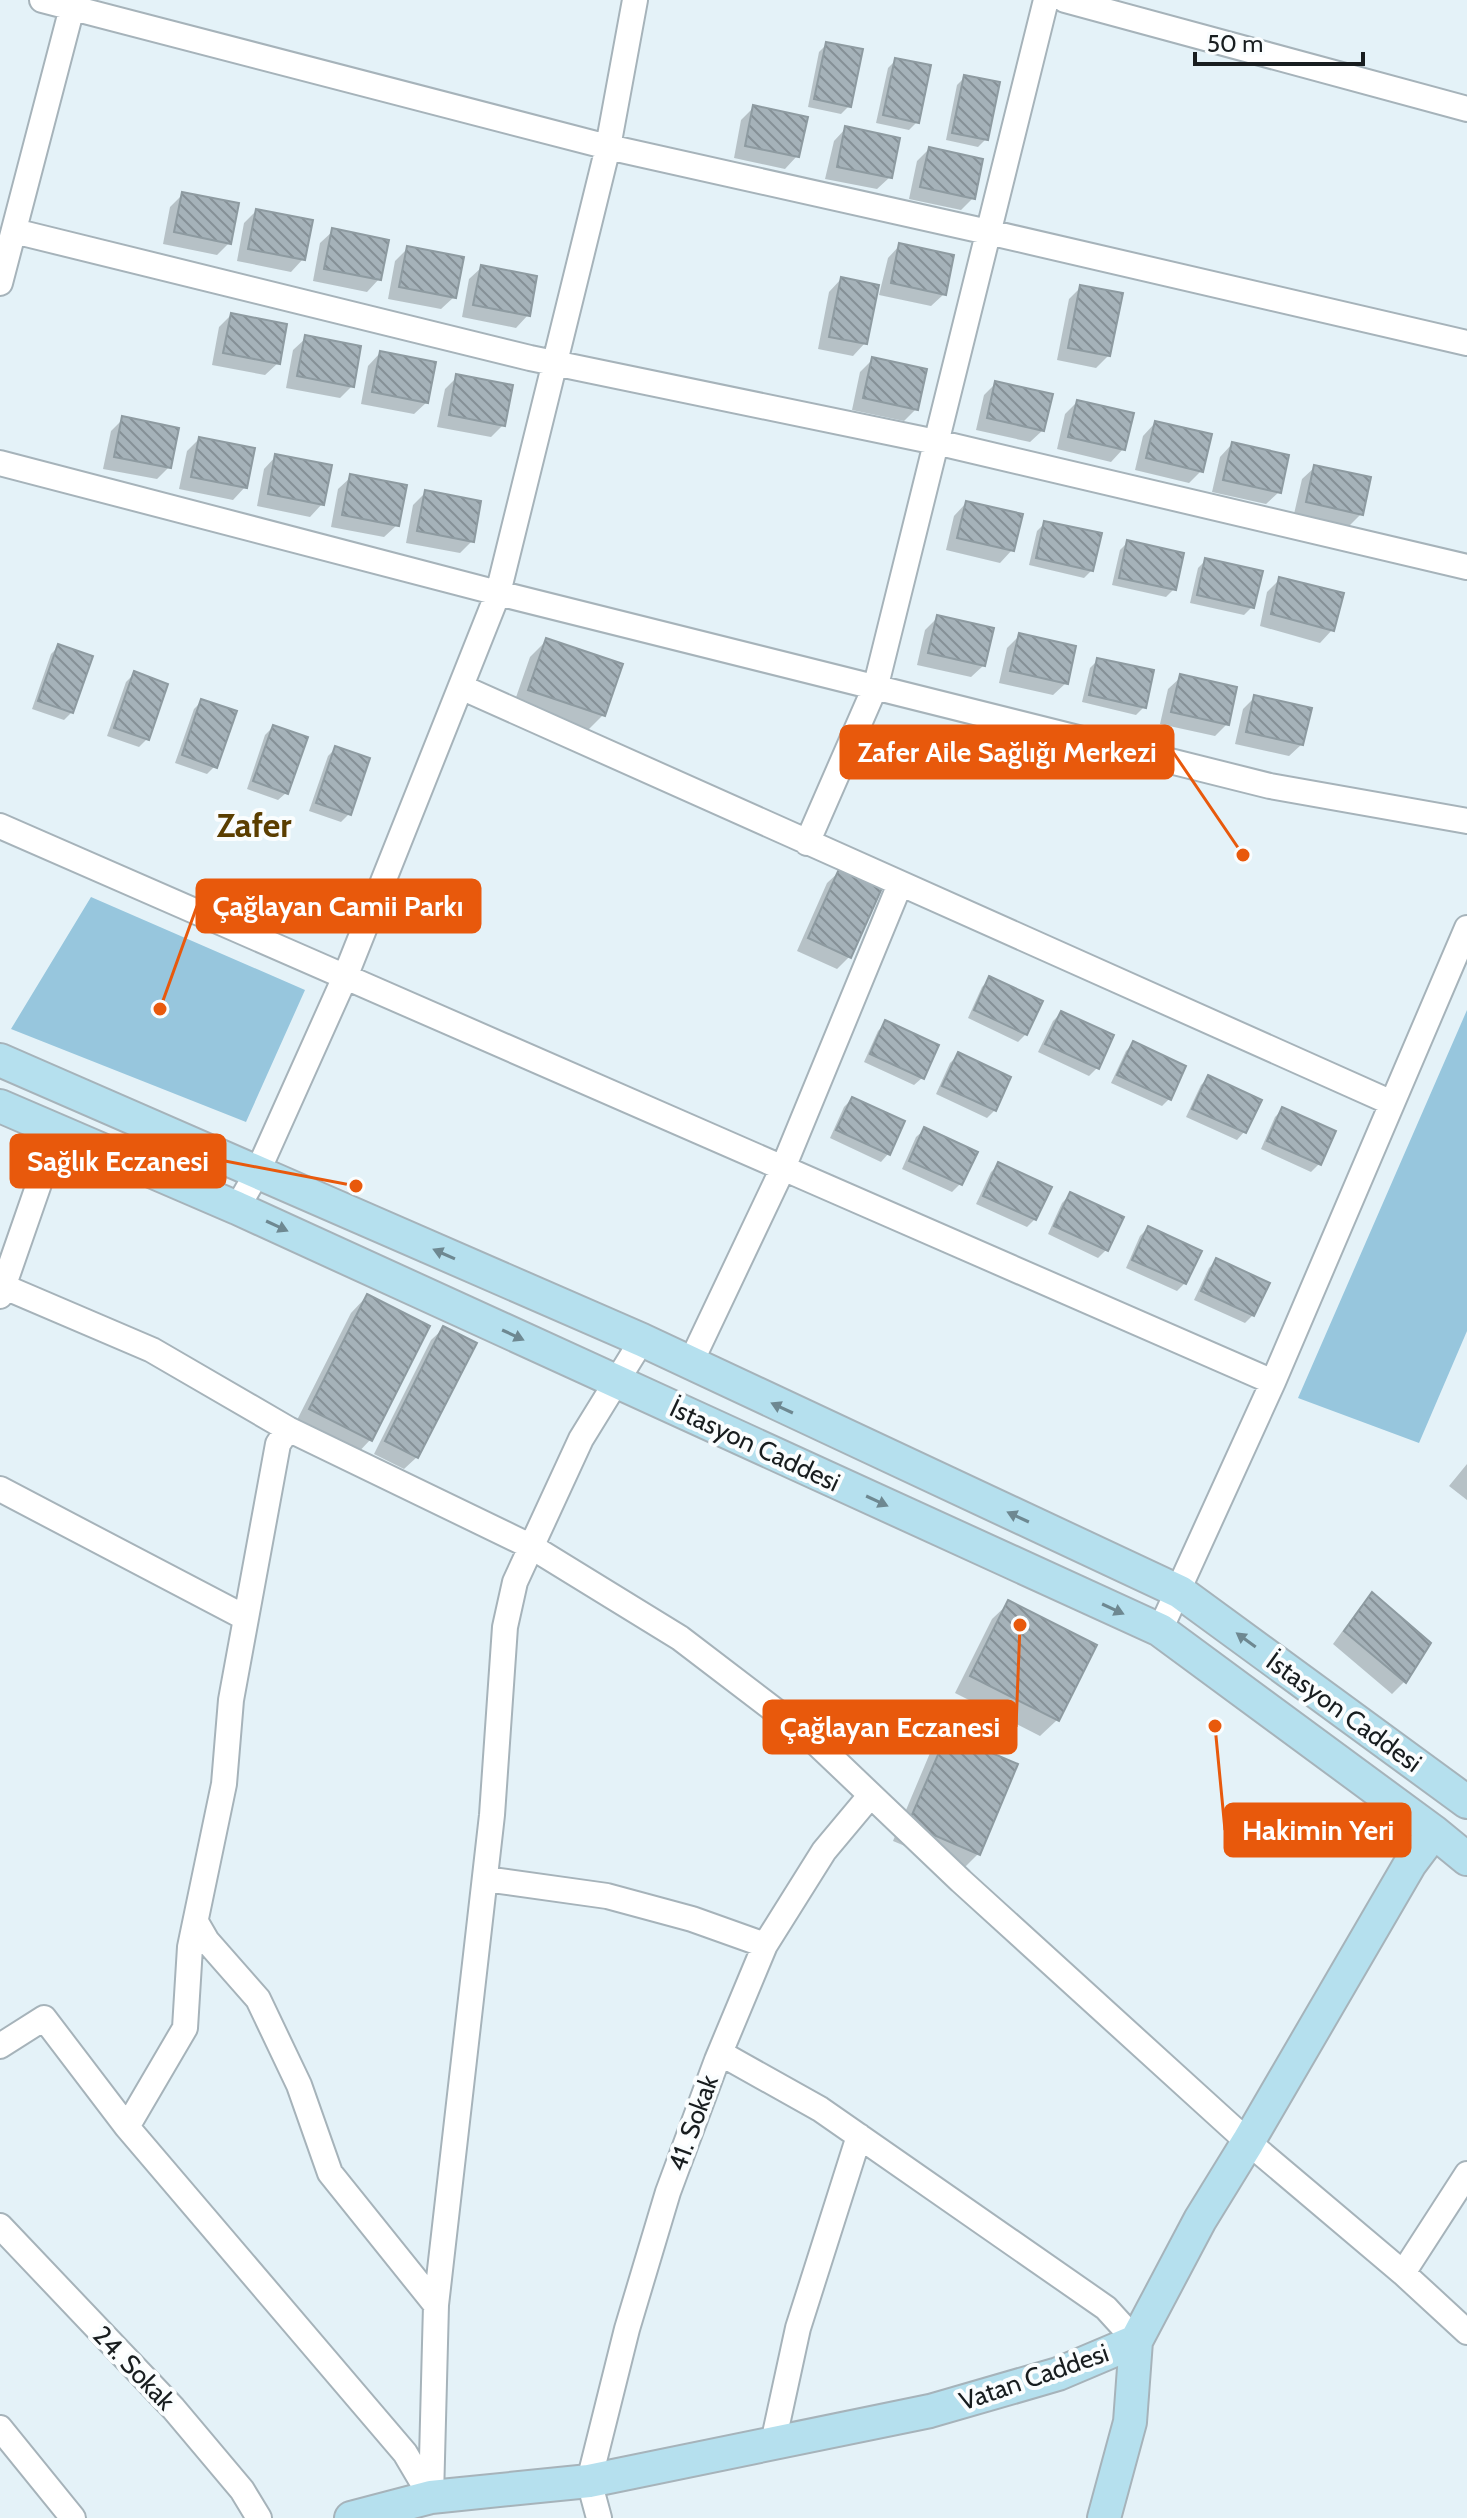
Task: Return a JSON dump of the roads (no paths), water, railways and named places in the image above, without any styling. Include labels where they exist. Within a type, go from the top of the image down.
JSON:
[{"type":"main road","name":"İstasyon Caddesi","points":[[0,1060],[642,1340],[1180,1592],[1467,1802]]},
{"type":"main road","name":"İstasyon Caddesi","points":[[0,1106],[237,1208],[1160,1630],[1467,1859]]},
{"type":"main road","name":"Vatan Caddesi","points":[[351,2518],[431,2497],[589,2481],[930,2411],[1058,2374],[1136,2341],[1200,2220],[1410,1864],[1434,1832]]},
{"type":"main road","points":[[1104,2518],[1130,2422],[1136,2341]]},
{"type":"street","points":[[42,0],[73,4],[608,147],[1467,343]]},
{"type":"street","points":[[237,1208],[257,1173],[345,977],[498,593],[608,147],[635,0]]},
{"type":"street","points":[[807,843],[876,685],[1046,0]]},
{"type":"street","points":[[1065,0],[1467,109]]},
{"type":"street","points":[[0,283],[73,4]]},
{"type":"street","points":[[14,231],[554,363],[936,442],[1467,567]]},
{"type":"street","points":[[0,463],[498,593],[876,685],[1270,786],[1467,821]]},
{"type":"street","points":[[461,687],[1392,1103]]},
{"type":"street","points":[[0,826],[1273,1382]]},
{"type":"street","points":[[690,1364],[783,1168],[900,884]]},
{"type":"street","points":[[1160,1630],[1180,1592],[1273,1382],[1467,928]]},
{"type":"street","points":[[57,1132],[1,1289],[152,1350],[288,1429],[532,1547],[680,1638],[811,1738],[870,1796],[1248,2142],[1403,2273],[1467,2332]]},
{"type":"street","points":[[431,2497],[436,2305],[492,1815],[505,1627],[515,1582],[581,1439],[642,1340]]},
{"type":"street","points":[[127,2127],[185,2028],[190,1947],[224,1784],[231,1700],[278,1444],[288,1429]]},
{"type":"street","points":[[0,1489],[246,1618]]},
{"type":"street","name":"41. Sokak","points":[[589,2481],[627,2329],[668,2192],[720,2053],[765,1945],[824,1851],[870,1796]]},
{"type":"street","points":[[485,1879],[607,1896],[692,1919],[765,1945]]},
{"type":"street","points":[[196,1922],[207,1941],[258,1999],[299,2085],[330,2173],[436,2305]]},
{"type":"street","points":[[0,2046],[44,2018],[127,2127],[405,2453],[431,2497]]},
{"type":"street","points":[[720,2053],[820,2109],[1106,2308],[1136,2341]]},
{"type":"street","points":[[773,2443],[798,2328],[859,2136]]},
{"type":"street","points":[[1403,2273],[1467,2174]]},
{"type":"street","name":"24. Sokak","points":[[0,2226],[173,2408],[242,2490],[259,2518]]},
{"type":"street","points":[[0,2428],[73,2518]]},
{"type":"street","points":[[589,2481],[599,2518]]},
{"type":"place","name":"Zafer Aile Sağlığı Merkezi","points":[[1243,855]]},
{"type":"place","name":"Çağlayan Camii Parkı","points":[[160,1009]]},
{"type":"place","name":"Sağlık Eczanesi","points":[[356,1186]]},
{"type":"place","name":"Çağlayan Eczanesi","points":[[1020,1625]]},
{"type":"place","name":"Hakimin Yeri","points":[[1215,1726]]},
{"type":"district","name":"Zafer","points":[[254,825]]}]
